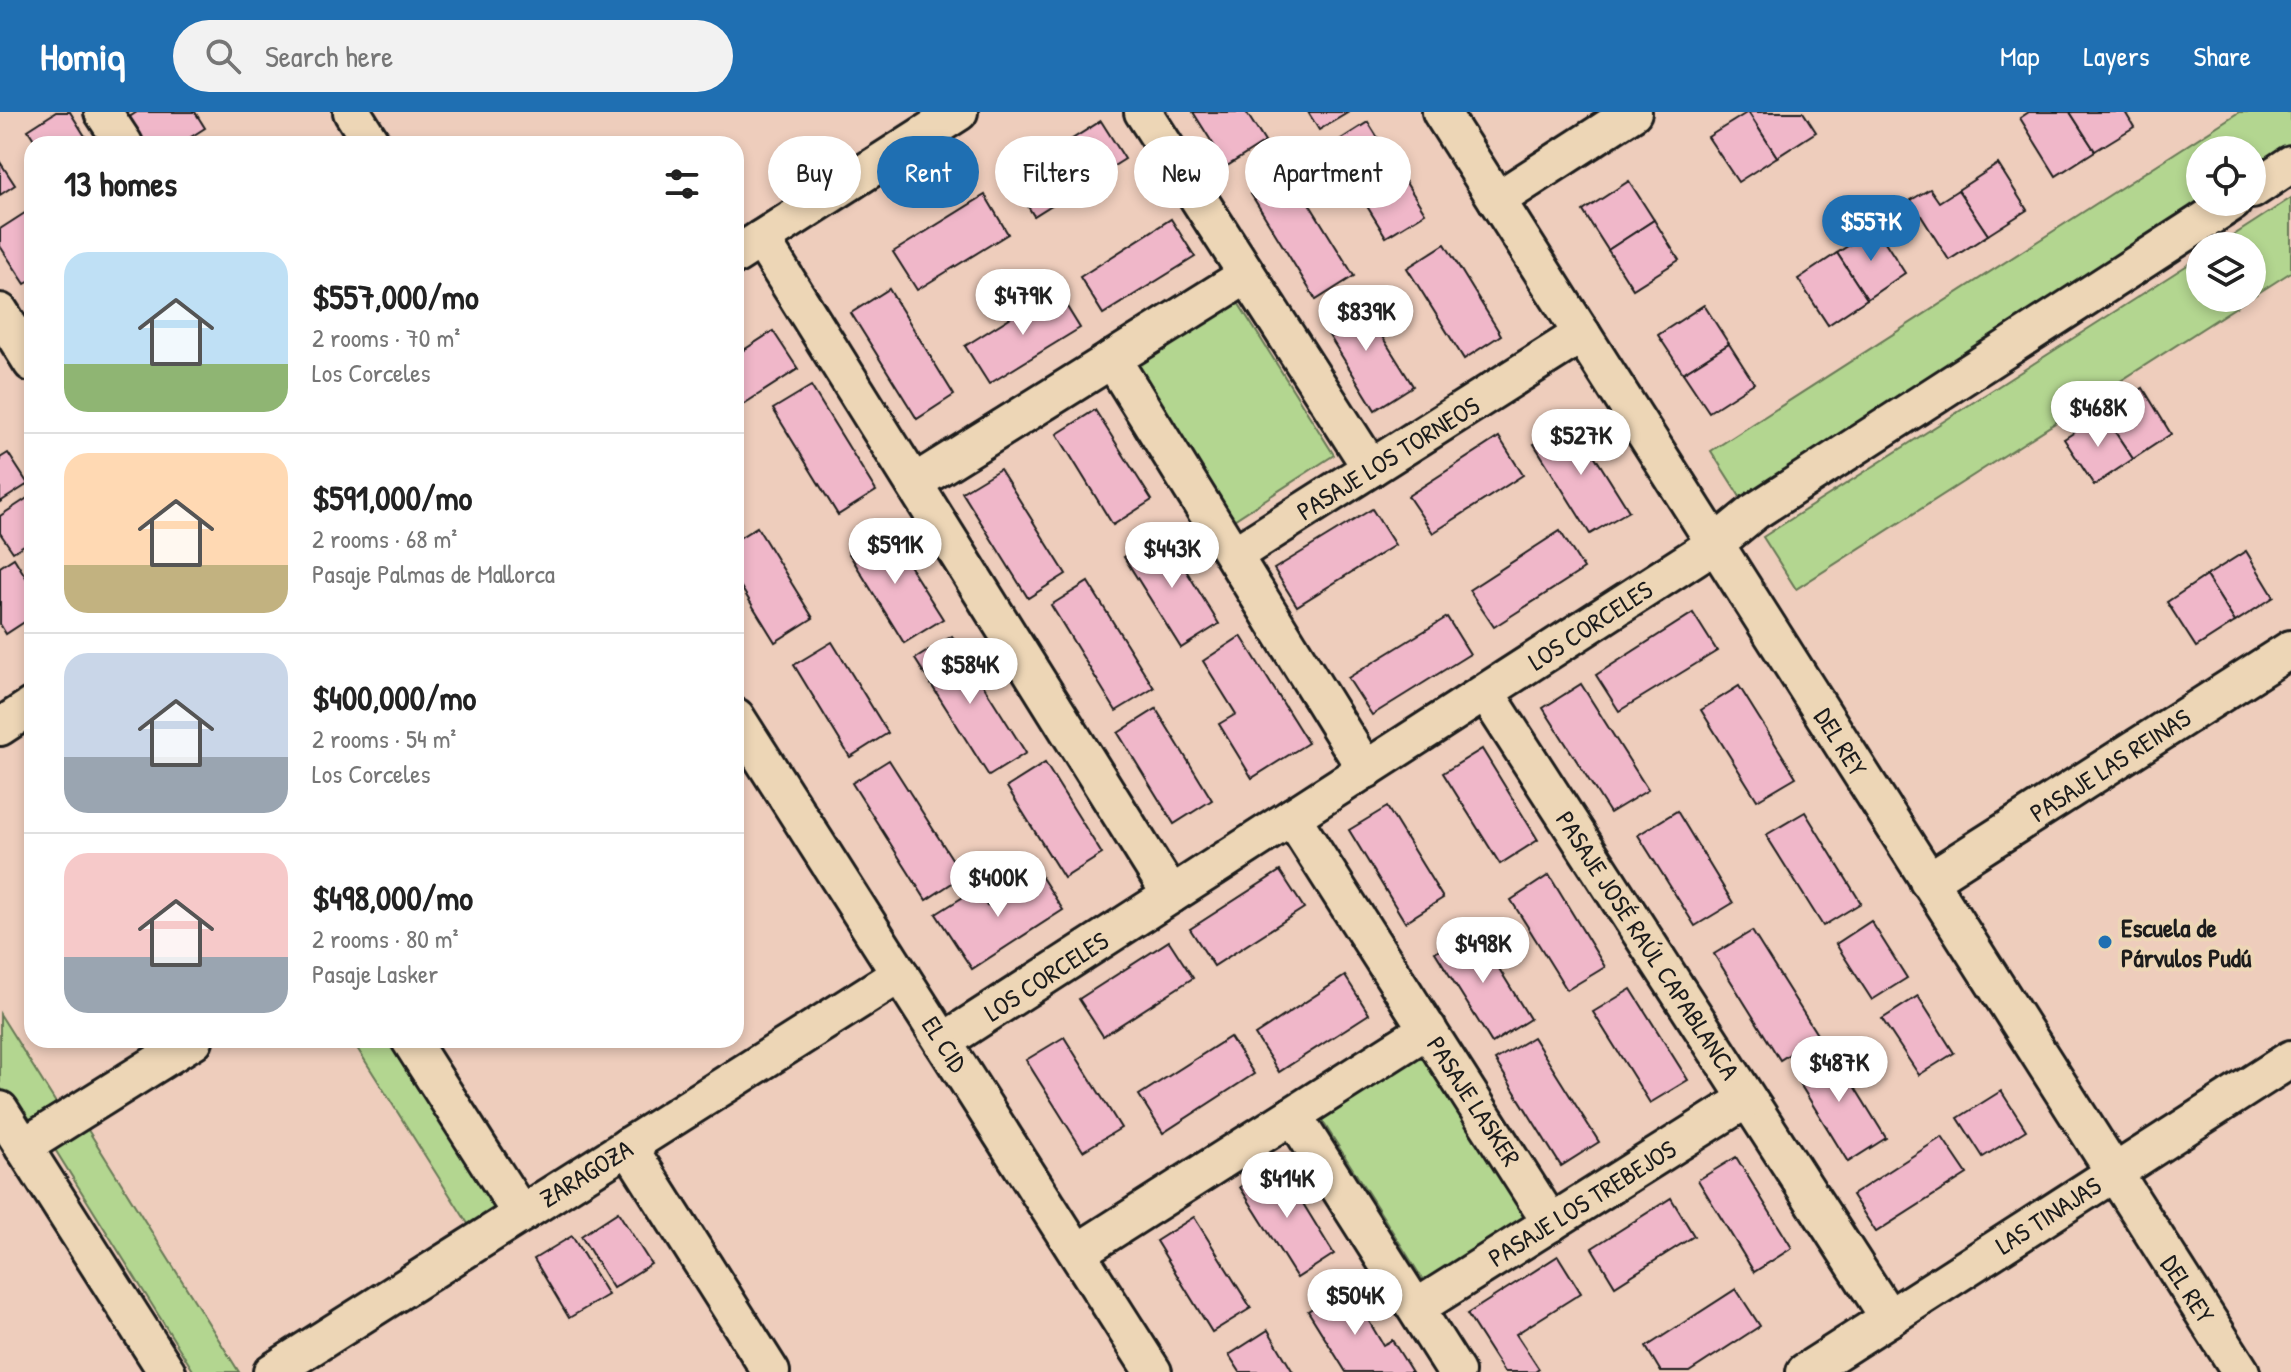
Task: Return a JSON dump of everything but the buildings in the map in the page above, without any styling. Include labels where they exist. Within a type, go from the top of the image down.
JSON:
[{"type":"street","points":[[103,112],[119,136]]},
{"type":"street","points":[[959,112],[749,247],[914,483],[1171,895]]},
{"type":"street","points":[[1143,112],[1371,468]]},
{"type":"street","name":"DEL REY","points":[[1441,112],[2241,1372]]},
{"type":"street","points":[[1497,200],[1633,112]]},
{"type":"street","points":[[2266,181],[2291,164]]},
{"type":"street","name":"LOS CORCELES","points":[[943,1042],[1715,544],[1746,517],[2211,216]]},
{"type":"street","points":[[914,483],[1247,275]]},
{"type":"street","points":[[0,312],[24,350]]},
{"type":"street","name":"PASAJE LOS TORNEOS","points":[[1234,555],[1582,334]]},
{"type":"street","points":[[1112,359],[1366,770]]},
{"type":"street","name":"PASAJE LAS REINAS","points":[[1928,881],[2291,649]]},
{"type":"street","name":"PASAJE JOSÉ RAÚL CAPABLANCA","points":[[1486,693],[1889,1318]]},
{"type":"street","points":[[0,727],[24,711]]},
{"type":"street","name":"EL CID","points":[[744,730],[1153,1372]]},
{"type":"street","name":"PASAJE LASKER","points":[[1292,817],[1551,1223]]},
{"type":"street","name":"ZARAGOZA","points":[[272,1372],[323,1358],[521,1214],[900,974]]},
{"type":"street","points":[[1078,1252],[1428,1029]]},
{"type":"street","points":[[23,1147],[181,1048]]},
{"type":"street","points":[[415,1048],[521,1214]]},
{"type":"street","name":"LAS TINAJAS","points":[[1805,1372],[2291,1059]]},
{"type":"street","name":"PASAJE LOS TREBEJOS","points":[[1416,1308],[1747,1099]]},
{"type":"street","points":[[0,1110],[167,1372]]},
{"type":"street","points":[[1293,1115],[1456,1372]]},
{"type":"street","points":[[628,1146],[771,1372]]},
{"type":"green space","points":[[2239,112],[2291,112],[2291,152],[2266,168],[2266,136],[2202,136]]},
{"type":"green space","points":[[2186,146],[2186,211],[1744,503],[1711,451]]},
{"type":"green space","points":[[2291,198],[2291,272],[2266,288],[2266,232],[2239,232]]},
{"type":"green space","points":[[2186,266],[2186,312],[2228,312],[1796,589],[1763,537]]},
{"type":"green space","points":[[1237,301],[1334,455],[1229,523],[1132,368]]},
{"type":"green space","points":[[0,1014],[56,1103],[23,1124],[0,1087]]},
{"type":"green space","points":[[357,1048],[402,1048],[503,1207],[470,1227]]},
{"type":"green space","points":[[1423,1049],[1529,1217],[1425,1283],[1318,1114]]},
{"type":"green space","points":[[83,1122],[239,1372],[194,1372],[51,1143]]},
{"type":"place","name":"Escuela de Párvulos Pudú","points":[[2105,942]]}]
